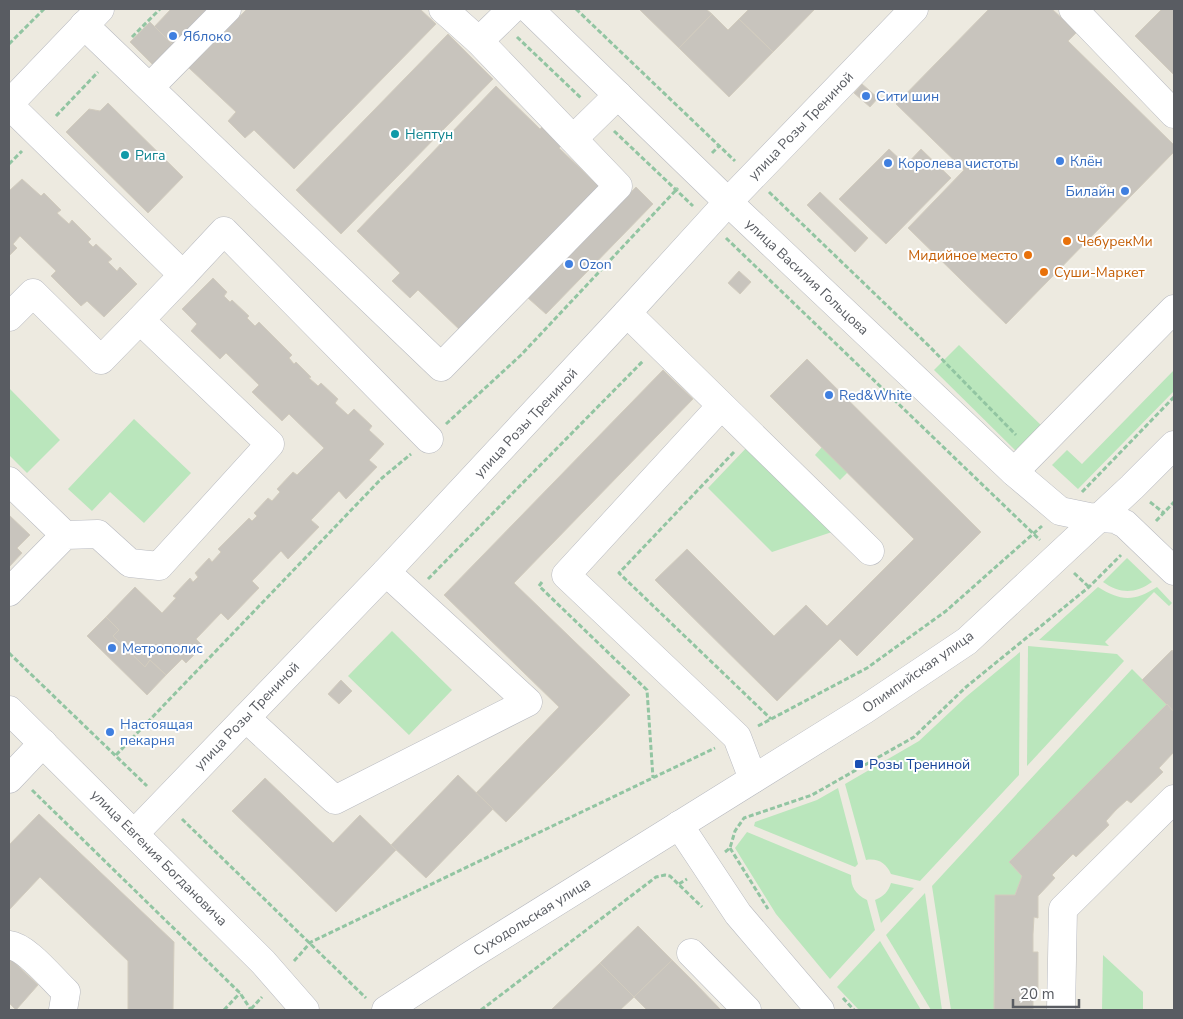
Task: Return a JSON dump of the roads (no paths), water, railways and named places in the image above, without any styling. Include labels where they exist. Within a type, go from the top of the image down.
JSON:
[{"type":"street","points":[[150,87],[227,9]]},
{"type":"street","points":[[183,275],[9,105],[92,17],[116,54],[441,367],[618,186],[479,41],[443,9]]},
{"type":"street","name":"улица Василия Гольцова","points":[[529,9],[728,202],[1014,472],[1060,511],[1069,514],[1115,519],[1125,524],[1174,570]]},
{"type":"street","name":"улица Розы Трениной","points":[[134,834],[386,572],[752,176],[914,9]]},
{"type":"street","points":[[1073,9],[1174,114]]},
{"type":"street","points":[[479,41],[506,15]]},
{"type":"street","points":[[573,139],[618,95]]},
{"type":"street","points":[[9,317],[33,293],[101,360],[224,231],[429,439]]},
{"type":"street","points":[[1014,472],[1174,309]]},
{"type":"street","points":[[627,313],[870,551]]},
{"type":"street","points":[[9,592],[65,535],[98,534],[130,564],[159,566],[270,444],[140,320]]},
{"type":"street","points":[[721,406],[566,575],[737,738],[753,779]]},
{"type":"street","name":"Олимпийская улица","points":[[679,825],[864,710],[967,641],[1100,518],[1174,444]]},
{"type":"street","points":[[9,481],[65,535]]},
{"type":"street","points":[[246,718],[335,800],[528,702],[386,572]]},
{"type":"street","name":"улица Евгения Богдановича","points":[[9,710],[263,962],[305,1010]]},
{"type":"street","points":[[12,776],[43,743]]},
{"type":"street","points":[[1061,1010],[1063,909],[1174,799]]},
{"type":"street","points":[[679,825],[738,914],[830,1003]]},
{"type":"street","name":"Суходольская улица","points":[[379,1007],[679,825]]},
{"type":"street","points":[[9,945],[16,946],[24,951],[66,992],[63,1010]]},
{"type":"street","points":[[691,953],[747,1010]]},
{"type":"place","name":"Яблоко","points":[[173,36]]},
{"type":"place","name":"Сити шин","points":[[866,96]]},
{"type":"place","name":"Нептун","points":[[395,134]]},
{"type":"place","name":"Рига","points":[[125,155]]},
{"type":"place","name":"Клён","points":[[1060,161]]},
{"type":"place","name":"Королева чистоты","points":[[888,163]]},
{"type":"place","name":"Билайн","points":[[1125,191]]},
{"type":"place","name":"ЧебурекМи","points":[[1067,241]]},
{"type":"place","name":"Мидийное место","points":[[1028,255]]},
{"type":"place","name":"Ozon","points":[[569,264]]},
{"type":"place","name":"Суши-Маркет","points":[[1044,272]]},
{"type":"place","name":"Red&White","points":[[829,395]]},
{"type":"place","name":"Метрополис","points":[[112,648]]},
{"type":"place","name":"Настоящая пекарня","points":[[110,732]]},
{"type":"place","name":"Розы Трениной","points":[[859,764]]}]
